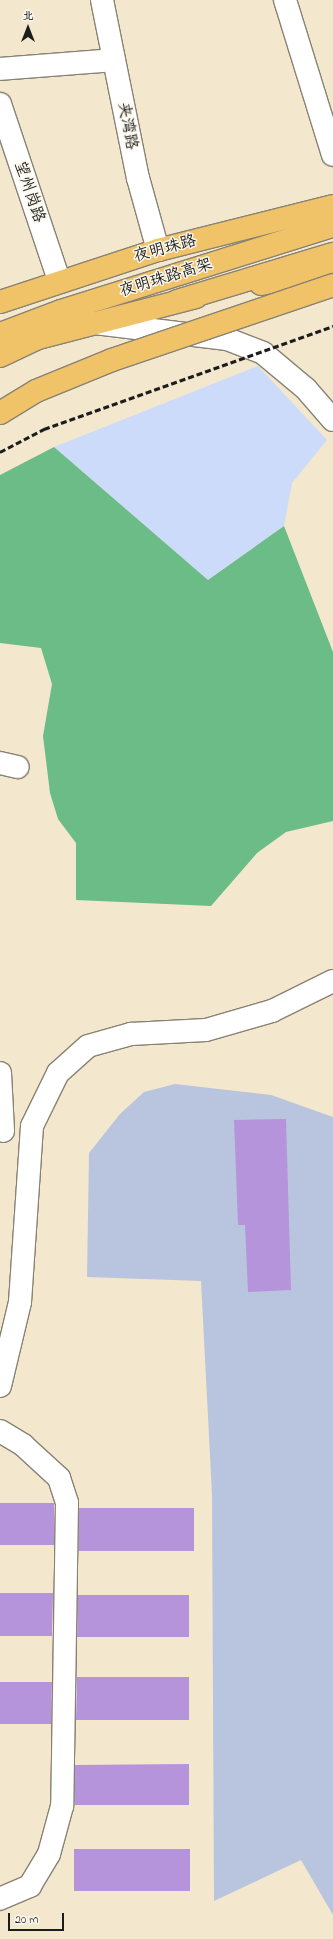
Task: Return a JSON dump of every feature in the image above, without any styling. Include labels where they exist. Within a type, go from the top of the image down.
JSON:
[{"type":"main road","name":"夜明珠路","points":[[0,302],[59,280],[158,250],[333,206]]},
{"type":"main road","name":"夜明珠路高架","points":[[4,350],[61,311],[333,226]]},
{"type":"main road","name":"夜明珠路高架","points":[[177,301],[333,254]]},
{"type":"main road","points":[[4,350],[38,338],[177,301],[333,270]]},
{"type":"main road","points":[[0,413],[36,391],[112,360],[333,285]]},
{"type":"street","name":"夹湾路","points":[[102,0],[138,178],[158,250]]},
{"type":"street","points":[[285,0],[333,155]]},
{"type":"street","points":[[0,69],[114,60]]},
{"type":"street","name":"望州岗路","points":[[0,104],[59,280]]},
{"type":"street","points":[[95,323],[227,338],[262,353],[306,389],[333,420]]},
{"type":"street","points":[[0,1386],[20,1302],[32,1126],[58,1073],[88,1046],[131,1034],[206,1030],[272,1011],[333,981]]},
{"type":"street","points":[[0,1073],[3,1131]]},
{"type":"street","points":[[0,1431],[23,1444],[59,1478],[67,1503],[62,1806],[49,1854],[30,1886],[0,1899]]},
{"type":"shaded area","points":[[258,366],[327,440],[292,483],[284,526],[208,580],[54,447]]},
{"type":"shaded area","points":[[175,1084],[271,1095],[333,1117],[333,1915],[301,1860],[214,1901],[212,1495],[201,1281],[87,1277],[89,1153],[120,1114],[144,1092]]},
{"type":"green space","points":[[54,447],[208,580],[284,526],[333,652],[333,821],[286,832],[257,853],[211,906],[76,900],[76,843],[58,819],[50,793],[43,736],[52,684],[41,648],[0,643],[0,475]]},
{"type":"building","points":[[286,1119],[291,1290],[248,1292],[245,1225],[238,1225],[234,1120]]},
{"type":"building","points":[[0,1503],[54,1503],[54,1545],[0,1545]]},
{"type":"building","points":[[79,1508],[194,1508],[194,1551],[79,1551]]},
{"type":"building","points":[[0,1593],[53,1593],[52,1636],[0,1636]]},
{"type":"building","points":[[78,1595],[189,1595],[189,1637],[77,1637]]},
{"type":"building","points":[[77,1677],[189,1677],[189,1720],[76,1720]]},
{"type":"building","points":[[0,1682],[52,1682],[51,1724],[0,1724]]},
{"type":"building","points":[[189,1764],[189,1805],[75,1805],[75,1765]]},
{"type":"building","points":[[74,1849],[190,1849],[190,1891],[74,1891]]},
{"type":"railway","points":[[0,452],[44,429],[333,326]]}]
